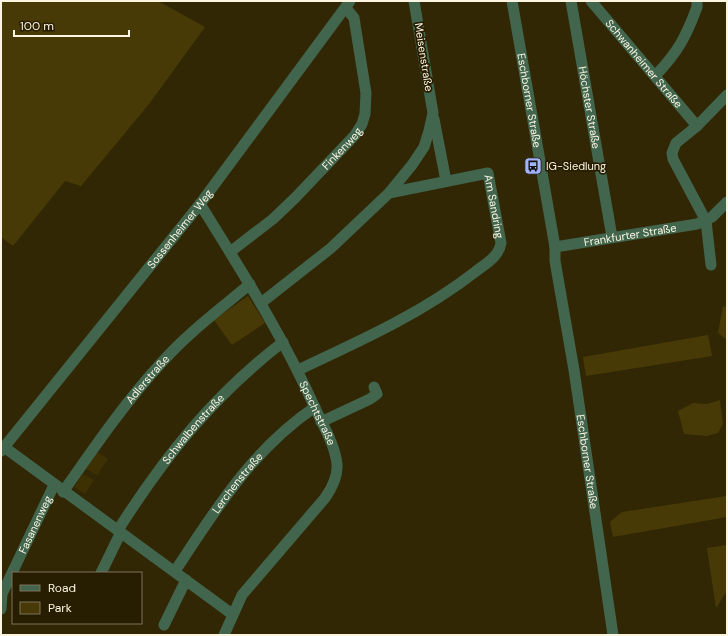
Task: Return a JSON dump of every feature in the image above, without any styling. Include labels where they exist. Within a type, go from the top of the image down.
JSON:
[{"type":"street","name":"Meisenstraße","points":[[414,1],[446,181]]},
{"type":"street","name":"Eschborner Straße","points":[[512,1],[555,248],[555,260],[574,370],[613,635]]},
{"type":"street","name":"Höchster Straße","points":[[571,1],[612,237]]},
{"type":"street","name":"Schwanheimer Straße","points":[[591,1],[696,126]]},
{"type":"street","points":[[655,76],[671,59],[683,42],[697,7],[697,1]]},
{"type":"street","name":"Sossenheimer Weg","points":[[2,449],[200,204],[348,4]]},
{"type":"street","name":"Finkenweg","points":[[230,252],[273,219],[295,198],[354,135],[362,124],[366,108],[366,93],[354,18],[348,4]]},
{"type":"street","points":[[711,265],[706,221],[673,159],[672,153],[676,143],[696,126],[727,94]]},
{"type":"street","name":"Meisenstraße","points":[[389,192],[412,165],[424,147],[433,113]]},
{"type":"street","name":"Am Sandring","points":[[298,370],[404,319],[448,292],[498,253],[501,243],[488,173],[389,192]]},
{"type":"street","points":[[261,303],[331,248],[389,192]]},
{"type":"street","name":"Frankfurter Straße","points":[[555,248],[706,221],[718,212],[727,202]]},
{"type":"street","name":"Spechtstraße","points":[[200,204],[250,284],[298,370],[335,456],[337,466],[332,487],[242,596],[232,614]]},
{"type":"street","name":"Adlerstraße","points":[[63,492],[119,411],[164,360],[194,329],[250,284]]},
{"type":"street","name":"Schwalbenstraße","points":[[120,531],[162,463],[205,412],[250,367],[283,342]]},
{"type":"street","points":[[321,422],[346,412],[374,397],[377,394],[374,387]]},
{"type":"street","name":"Lerchenstraße","points":[[175,571],[240,476],[272,441],[295,421],[315,407]]},
{"type":"street","name":"Fasanenweg","points":[[2,449],[120,531],[232,614]]},
{"type":"street","name":"Fasanenweg","points":[[12,572],[54,485]]},
{"type":"street","points":[[101,572],[120,531]]},
{"type":"street","name":"Fasanenweg","points":[[1,609],[2,594],[12,573]]},
{"type":"street","points":[[164,625],[186,580]]},
{"type":"street","points":[[224,635],[232,614]]},
{"type":"shaded area","points":[[97,452],[108,459],[97,475],[86,469]]},
{"type":"shaded area","points":[[83,474],[94,480],[85,494],[74,487]]},
{"type":"green space","points":[[1,1],[158,1],[205,27],[149,104],[81,186],[65,181],[13,246],[1,237]]},
{"type":"green space","points":[[248,296],[265,323],[232,345],[214,320]]},
{"type":"green space","points":[[723,306],[727,308],[727,340],[718,333]]},
{"type":"green space","points":[[708,335],[712,356],[586,376],[583,357]]},
{"type":"green space","points":[[720,400],[723,424],[718,433],[707,436],[684,434],[678,411],[693,403],[707,404]]},
{"type":"green space","points":[[727,496],[727,517],[613,537],[610,522],[622,512]]},
{"type":"green space","points":[[727,545],[727,591],[716,608],[707,548]]},
{"type":"place","name":"IG-Siedlung","points":[[533,166]]}]
